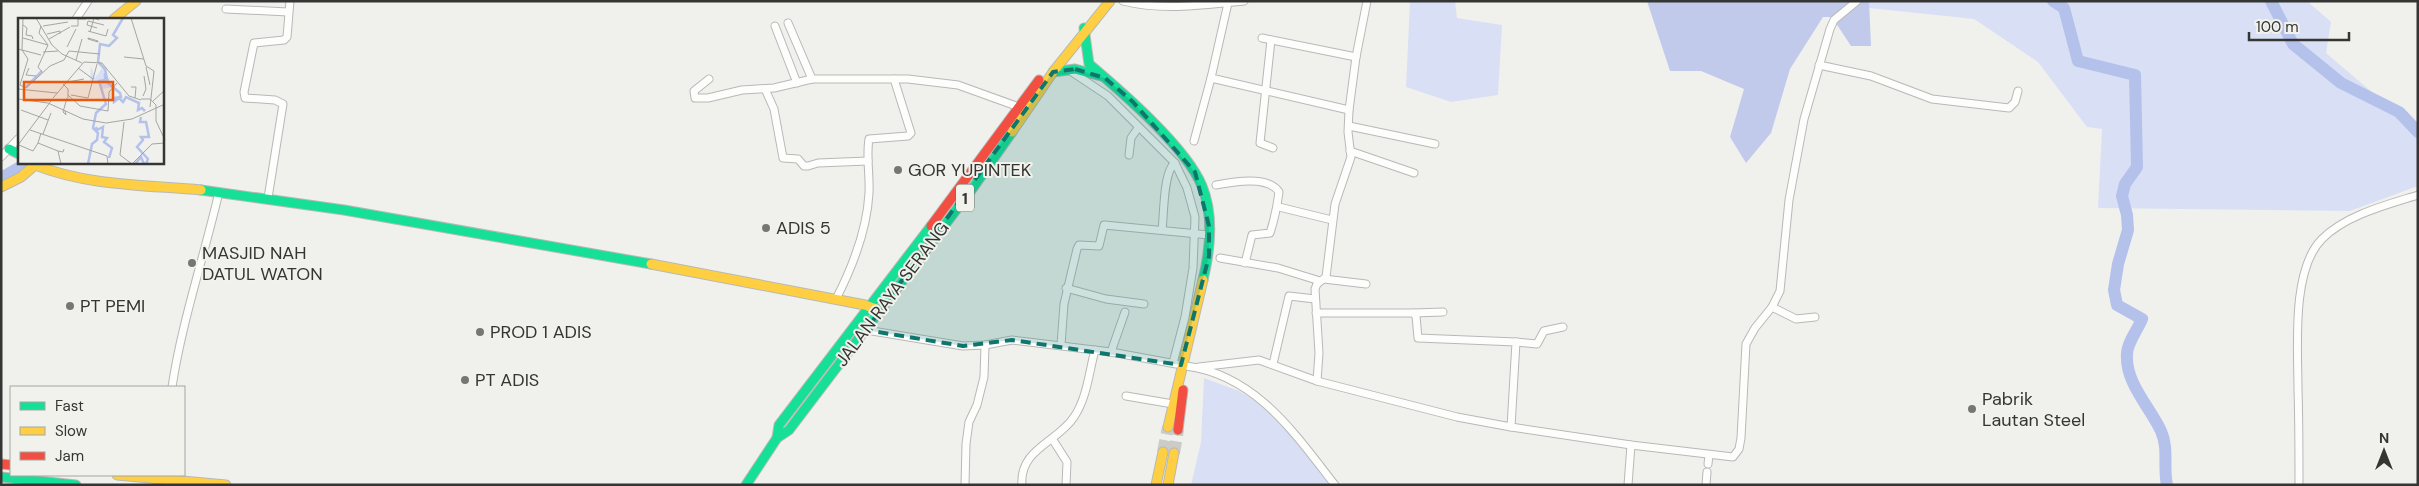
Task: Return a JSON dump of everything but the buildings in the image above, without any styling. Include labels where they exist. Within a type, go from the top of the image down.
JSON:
[{"type":"main road","points":[[115,18],[136,1]]},
{"type":"main road","name":"JALAN RAYA SERANG","points":[[746,485],[777,438],[788,430],[880,312],[1002,146],[1100,1]]},
{"type":"main road","name":"JALAN RAYA SERANG","points":[[777,438],[779,425],[871,306],[1019,106],[1084,32],[1087,22],[1110,1]]},
{"type":"main road","points":[[1087,22],[1093,67]]},
{"type":"main road","points":[[1084,32],[1093,67]]},
{"type":"main road","points":[[1060,59],[1093,67],[1141,111],[1182,155],[1195,172],[1206,203],[1209,235],[1208,256],[1181,363],[1168,428]]},
{"type":"main road","points":[[1053,72],[1069,70],[1105,78]]},
{"type":"main road","points":[[995,139],[1002,146]]},
{"type":"main road","points":[[5,147],[18,154]]},
{"type":"main road","points":[[1,187],[21,177],[32,164]]},
{"type":"main road","points":[[35,164],[58,174],[86,181],[268,198],[431,225],[836,299],[871,306],[880,312]]},
{"type":"main road","points":[[1178,430],[1181,363]]},
{"type":"main road","points":[[1156,485],[1163,452]]},
{"type":"main road","points":[[1168,485],[1174,453]]},
{"type":"main road","points":[[128,476],[226,485]]},
{"type":"main road","points":[[1,478],[76,485]]},
{"type":"street","points":[[77,18],[88,1]]},
{"type":"street","points":[[268,198],[282,104],[275,100],[245,98],[244,92],[252,46],[255,42],[286,38],[290,1]]},
{"type":"street","points":[[1123,1],[1159,6],[1244,1]]},
{"type":"street","points":[[1317,381],[1319,353],[1315,299],[1316,284],[1322,280],[1338,194],[1350,162],[1349,110],[1356,58],[1367,1]]},
{"type":"street","points":[[1200,367],[1252,360],[1272,364],[1317,381],[1458,417],[1631,445],[1733,457],[1739,449],[1744,406],[1744,356],[1746,344],[1755,328],[1772,307],[1780,291],[1793,171],[1819,65],[1834,20],[1857,1]]},
{"type":"street","points":[[1194,141],[1233,2]]},
{"type":"street","points":[[226,9],[288,12]]},
{"type":"street","points":[[788,24],[812,79]]},
{"type":"street","points":[[776,26],[797,83]]},
{"type":"street","points":[[1262,38],[1356,58]]},
{"type":"street","points":[[1271,40],[1260,143],[1273,148]]},
{"type":"street","points":[[1819,65],[1870,76],[1932,99],[1948,102],[2009,108],[2015,102],[2018,90]]},
{"type":"street","points":[[1069,70],[1108,96],[1175,163],[1187,188],[1195,217],[1195,234],[1193,268],[1181,363]]},
{"type":"street","points":[[1211,78],[1264,92],[1349,110]]},
{"type":"street","points":[[709,79],[694,90],[696,98],[708,98],[742,90],[765,89],[812,79],[894,79],[958,85],[1019,106]]},
{"type":"street","points":[[836,299],[856,257],[864,228],[869,193],[869,139],[908,136],[911,133],[894,79]]},
{"type":"street","points":[[765,89],[774,110],[783,158],[798,159],[804,166],[818,163],[868,161]]},
{"type":"street","points":[[1349,126],[1436,144]]},
{"type":"street","points":[[1129,155],[1130,138],[1138,128]]},
{"type":"street","points":[[1,157],[5,147],[18,139]]},
{"type":"street","points":[[1350,151],[1414,173]]},
{"type":"street","points":[[1162,230],[1168,174],[1171,166],[1175,163]]},
{"type":"street","points":[[1216,186],[1248,182],[1270,185],[1278,192],[1276,202],[1278,207],[1270,233],[1252,235],[1245,263]]},
{"type":"street","points":[[172,386],[186,315],[207,244],[219,192]]},
{"type":"street","points":[[2300,485],[2297,318],[2303,276],[2320,240],[2330,231],[2364,213],[2418,195]]},
{"type":"street","points":[[1278,207],[1332,220]]},
{"type":"street","points":[[1061,345],[1066,288],[1079,245],[1099,246],[1104,225],[1209,235]]},
{"type":"street","points":[[1220,258],[1322,280],[1366,284]]},
{"type":"street","points":[[1066,288],[1106,299],[1144,304]]},
{"type":"street","points":[[1272,364],[1289,296],[1315,299]]},
{"type":"street","points":[[1772,307],[1796,319],[1815,317]]},
{"type":"street","points":[[1112,352],[1125,312]]},
{"type":"street","points":[[1316,313],[1443,312]]},
{"type":"street","points":[[1413,313],[1416,316],[1418,338],[1537,344],[1548,329],[1563,327]]},
{"type":"street","points":[[866,330],[954,345],[985,345],[1008,340],[1061,345],[1200,367],[1237,384],[1268,404],[1335,485]]},
{"type":"street","points":[[1511,427],[1516,342]]},
{"type":"street","points":[[964,485],[969,422],[977,405],[984,377],[985,345]]},
{"type":"street","points":[[1022,485],[1028,458],[1064,431],[1082,404],[1095,350]]},
{"type":"street","points":[[1126,396],[1173,404]]},
{"type":"street","points":[[1053,440],[1067,462],[1066,485]]},
{"type":"street","points":[[1628,485],[1631,445]]},
{"type":"street","points":[[1706,485],[1709,455]]},
{"type":"highlighted area","points":[[1075,69],[1105,78],[1133,102],[1195,172],[1209,226],[1209,256],[1181,365],[1012,340],[963,346],[866,330],[1053,72]]},
{"type":"shaded area","points":[[1410,1],[1455,1],[1457,18],[1502,25],[1498,95],[1451,102],[1406,87]]},
{"type":"shaded area","points":[[1647,1],[1869,1],[1871,46],[1851,46],[1832,17],[1823,17],[1790,69],[1771,133],[1746,163],[1730,137],[1744,89],[1701,71],[1670,71]]},
{"type":"shaded area","points":[[1869,1],[2307,1],[2331,22],[2326,53],[2418,131],[2418,186],[2350,211],[2098,208],[2102,129],[2087,127],[2038,62],[1974,19],[1869,8]]},
{"type":"shaded area","points":[[1204,378],[1239,391],[1271,411],[1330,485],[1191,485],[1201,442]]},
{"type":"waterway","points":[[2053,1],[2064,8],[2078,61],[2135,75],[2137,167],[2125,184],[2122,196],[2127,215],[2128,230],[2118,264],[2114,290],[2117,305],[2142,319],[2127,350],[2127,365],[2134,385],[2161,431],[2165,451],[2167,485]]},
{"type":"waterway","points":[[2271,1],[2293,44],[2341,83],[2399,112],[2418,132]]},
{"type":"waterway","points":[[1,178],[26,164]]},
{"type":"tunnel","points":[[1163,452],[1168,427]]},
{"type":"tunnel","points":[[1174,453],[1178,430]]},
{"type":"traffic: fast","points":[[1084,28],[1089,64],[1135,105],[1168,138],[1182,154],[1202,186],[1206,197],[1210,233],[1203,280]]},
{"type":"traffic: fast","points":[[1053,72],[1075,69],[1101,76]]},
{"type":"traffic: fast","points":[[746,485],[777,438],[789,430],[972,189],[1012,132]]},
{"type":"traffic: fast","points":[[9,149],[18,154]]},
{"type":"traffic: fast","points":[[201,190],[344,210],[651,264]]},
{"type":"traffic: fast","points":[[777,438],[779,425],[931,226]]},
{"type":"traffic: fast","points":[[1,477],[76,485]]},
{"type":"traffic: slow","points":[[115,18],[136,1]]},
{"type":"traffic: slow","points":[[1012,132],[1053,72],[1110,1]]},
{"type":"traffic: slow","points":[[1,187],[21,177],[35,165],[55,172],[96,181],[201,190]]},
{"type":"traffic: slow","points":[[651,264],[865,305],[876,309]]},
{"type":"traffic: slow","points":[[1168,427],[1203,280]]},
{"type":"traffic: slow","points":[[1156,485],[1163,452]]},
{"type":"traffic: slow","points":[[1168,485],[1174,453]]},
{"type":"traffic: slow","points":[[128,476],[226,485]]},
{"type":"traffic: jam","points":[[931,226],[1039,80]]},
{"type":"traffic: jam","points":[[1178,430],[1183,390]]},
{"type":"traffic: jam","points":[[1,464],[10,465]]},
{"type":"place","name":"GOR YUPINTEK","points":[[898,170]]},
{"type":"place","name":"ADIS 5","points":[[766,228]]},
{"type":"place","name":"MASJID NAH DATUL WATON","points":[[192,263]]},
{"type":"place","name":"PT PEMI","points":[[70,306]]},
{"type":"place","name":"PROD 1 ADIS","points":[[480,332]]},
{"type":"place","name":"PT ADIS","points":[[465,380]]},
{"type":"place","name":"Pabrik Lautan Steel","points":[[1972,409]]}]
